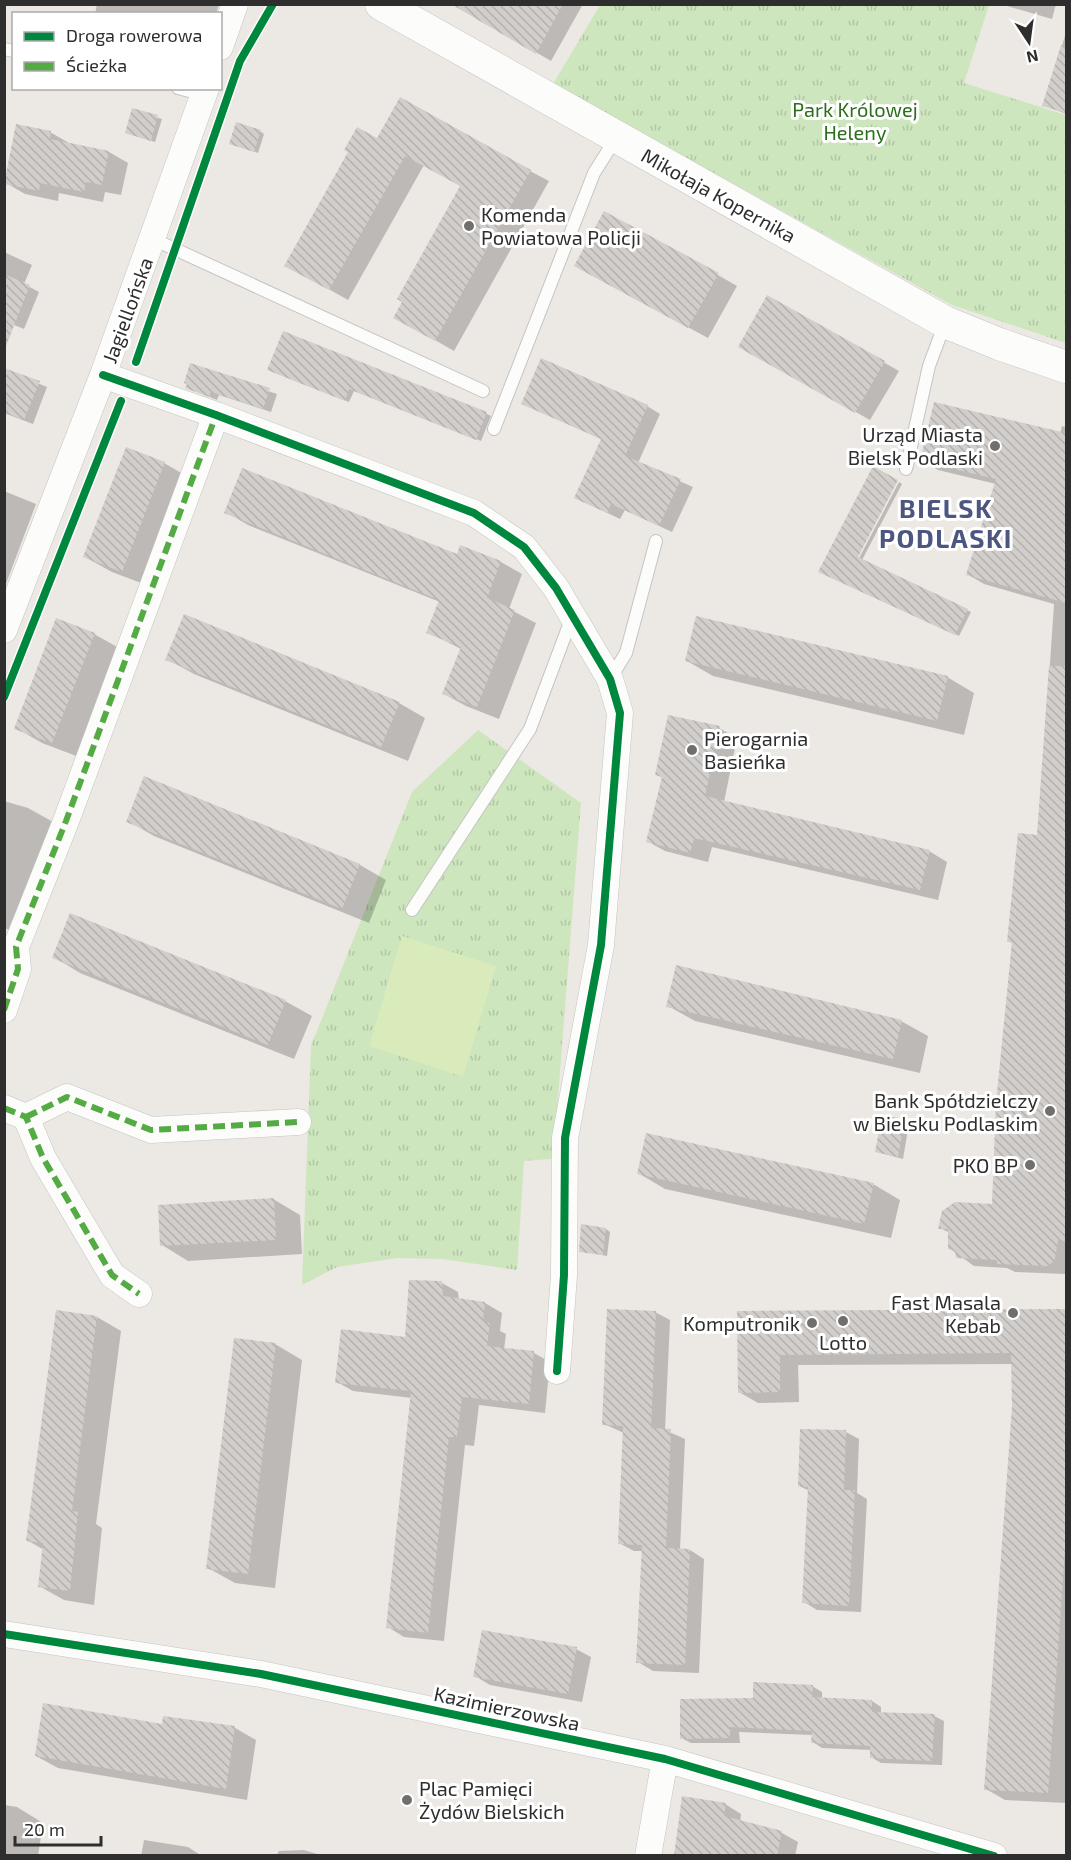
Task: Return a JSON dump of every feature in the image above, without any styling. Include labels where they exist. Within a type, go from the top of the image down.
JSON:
[{"type":"street","points":[[222,41],[235,4]]},
{"type":"street","name":"Mikołaja Kopernika","points":[[381,4],[945,322],[1066,367]]},
{"type":"street","name":"Jagiellońska","points":[[4,630],[103,375],[205,92]]},
{"type":"street","points":[[103,375],[216,415],[474,513],[524,547],[556,588],[610,679],[620,713],[601,945],[565,1138],[564,1275],[557,1371]]},
{"type":"street","points":[[4,1010],[18,969],[10,945],[66,821],[216,415]]},
{"type":"street","points":[[139,1294],[112,1275],[15,1113],[67,1097],[151,1130],[298,1122]]},
{"type":"street","name":"Kazimierzowska","points":[[4,1634],[340,1689],[665,1759],[994,1856]]},
{"type":"street","points":[[648,1856],[665,1759]]},
{"type":"lane","points":[[494,429],[594,173],[616,137]]},
{"type":"lane","points":[[153,239],[483,391]]},
{"type":"lane","points":[[906,469],[929,366],[945,322]]},
{"type":"lane","points":[[610,679],[626,653],[656,541]]},
{"type":"lane","points":[[412,909],[530,729],[572,616]]},
{"type":"green space","name":"Park Królowej Heleny","points":[[600,5],[989,5],[964,83],[1066,115],[1066,343],[952,305],[553,84]]},
{"type":"green space","points":[[478,730],[581,803],[554,1148],[551,1159],[524,1161],[517,1270],[443,1259],[397,1258],[337,1267],[302,1285],[311,1046],[412,792]]},
{"type":"green space","points":[[402,936],[496,966],[463,1077],[369,1046]]},
{"type":"building","points":[[451,4],[563,4],[536,54]]},
{"type":"building","points":[[1061,45],[1066,46],[1066,113],[1042,106]]},
{"type":"building","name":"Komenda Powiatowa Policji","points":[[400,97],[531,170],[435,341],[393,318],[402,302],[397,299],[460,186],[405,156],[329,290],[284,266],[348,152],[344,150],[357,127],[377,138]]},
{"type":"building","points":[[132,108],[158,115],[151,141],[125,133]]},
{"type":"building","points":[[236,122],[261,130],[254,152],[229,144]]},
{"type":"building","points":[[16,124],[51,131],[50,139],[109,151],[102,185],[86,182],[84,192],[40,183],[39,191],[4,184]]},
{"type":"building","points":[[604,211],[719,273],[688,328],[574,266]]},
{"type":"building","points":[[4,274],[30,285],[6,346],[4,346]]},
{"type":"building","points":[[767,295],[885,361],[855,413],[738,347]]},
{"type":"building","points":[[283,331],[487,412],[476,440],[349,389],[345,401],[267,370]]},
{"type":"building","points":[[541,358],[648,405],[625,456],[681,479],[659,526],[611,504],[607,513],[574,498],[601,439],[521,404]]},
{"type":"building","points":[[190,363],[270,388],[263,409],[211,392],[209,397],[185,388],[187,384],[184,383]]},
{"type":"building","points":[[4,368],[40,381],[24,420],[4,412]]},
{"type":"building","points":[[934,402],[1066,433],[1066,603],[966,575],[996,479],[920,461]]},
{"type":"building","points":[[126,447],[165,462],[122,572],[83,557]]},
{"type":"building","points":[[873,466],[898,480],[858,557],[968,609],[955,635],[818,572]]},
{"type":"building","points":[[242,468],[457,554],[460,545],[501,561],[487,598],[515,610],[477,707],[442,694],[461,647],[426,633],[439,600],[224,513]]},
{"type":"building","points":[[184,614],[400,702],[381,747],[165,660]]},
{"type":"building","points":[[696,616],[948,676],[937,721],[685,661]]},
{"type":"building","points":[[56,618],[95,633],[52,743],[14,729]]},
{"type":"building","points":[[1049,666],[1066,666],[1065,1241],[1058,1240],[1055,1259],[1049,1266],[997,1264],[997,1260],[956,1258],[955,1250],[948,1249],[948,1229],[938,1229],[942,1211],[955,1202],[992,1204],[996,1103],[1012,942],[1007,942],[1018,833],[1037,835]]},
{"type":"building","points":[[668,715],[720,726],[705,796],[930,850],[920,890],[694,838],[690,853],[646,842],[662,777],[655,775]]},
{"type":"building","points":[[144,776],[360,864],[342,909],[126,822]]},
{"type":"building","points":[[70,913],[286,1000],[268,1045],[52,958]]},
{"type":"building","points":[[676,965],[902,1020],[893,1059],[666,1007]]},
{"type":"building","points":[[882,1115],[905,1119],[898,1157],[875,1152]]},
{"type":"building","points":[[646,1133],[874,1183],[864,1224],[637,1174]]},
{"type":"building","points":[[274,1198],[276,1240],[160,1246],[158,1205]]},
{"type":"building","points":[[581,1224],[606,1228],[603,1255],[579,1252]]},
{"type":"building","points":[[409,1280],[442,1281],[443,1296],[485,1302],[483,1322],[490,1323],[487,1346],[534,1351],[529,1404],[462,1397],[457,1437],[449,1437],[428,1633],[386,1628],[411,1391],[335,1383],[341,1329],[405,1337]]},
{"type":"building","points":[[607,1309],[656,1311],[651,1428],[671,1429],[666,1548],[690,1549],[685,1665],[636,1663],[642,1545],[618,1544],[623,1426],[602,1425]]},
{"type":"building","points":[[1066,1309],[1066,1535],[1048,1793],[984,1790],[1012,1407],[1011,1353],[780,1355],[780,1392],[738,1393],[737,1311]]},
{"type":"building","points":[[56,1310],[97,1316],[72,1511],[78,1512],[70,1591],[38,1587],[43,1543],[26,1541]]},
{"type":"building","points":[[234,1338],[276,1343],[248,1574],[206,1569]]},
{"type":"building","points":[[800,1429],[846,1430],[844,1490],[855,1490],[849,1606],[802,1603],[808,1487],[798,1486]]},
{"type":"building","points":[[482,1630],[577,1647],[568,1694],[473,1677]]},
{"type":"building","points":[[753,1682],[813,1685],[812,1697],[872,1700],[872,1712],[935,1714],[932,1761],[870,1758],[870,1746],[811,1743],[812,1731],[730,1727],[730,1738],[680,1739],[680,1699],[753,1698]]},
{"type":"building","points":[[43,1703],[162,1724],[163,1716],[235,1726],[226,1789],[35,1756]]},
{"type":"building","points":[[682,1796],[726,1803],[724,1816],[782,1831],[777,1856],[674,1856]]},
{"type":"marked path","points":[[4,1010],[18,969],[16,947],[66,821],[216,415]]},
{"type":"marked path","points":[[26,1117],[67,1097],[151,1130],[298,1122]]},
{"type":"marked path","points":[[4,1108],[26,1117],[43,1158],[112,1275],[139,1294]]},
{"type":"cycle path","points":[[136,362],[240,61],[273,4]]},
{"type":"cycle path","points":[[103,375],[216,415],[474,513],[524,547],[556,588],[610,679],[620,713],[601,945],[565,1138],[564,1275],[557,1371]]},
{"type":"cycle path","points":[[4,697],[121,401]]},
{"type":"cycle path","points":[[4,1634],[261,1674],[665,1759],[994,1856]]},
{"type":"place","name":"Komenda Powiatowa Policji","points":[[469,226]]},
{"type":"place","name":"Urząd Miasta Bielsk Podlaski","points":[[995,446]]},
{"type":"place","name":"Pierogarnia Basieńka","points":[[692,750]]},
{"type":"place","name":"Bank Spółdzielczy w Bielsku Podlaskim","points":[[1050,1111]]},
{"type":"place","name":"PKO BP","points":[[1030,1165]]},
{"type":"place","name":"Fast Masala Kebab","points":[[1013,1313]]},
{"type":"place","name":"Lotto","points":[[843,1321]]},
{"type":"place","name":"Komputronik","points":[[812,1323]]},
{"type":"place","name":"Plac Pamięci Żydów Bielskich","points":[[407,1800]]},
{"type":"district","name":"BIELSK PODLASKI","points":[[946,522]]}]
